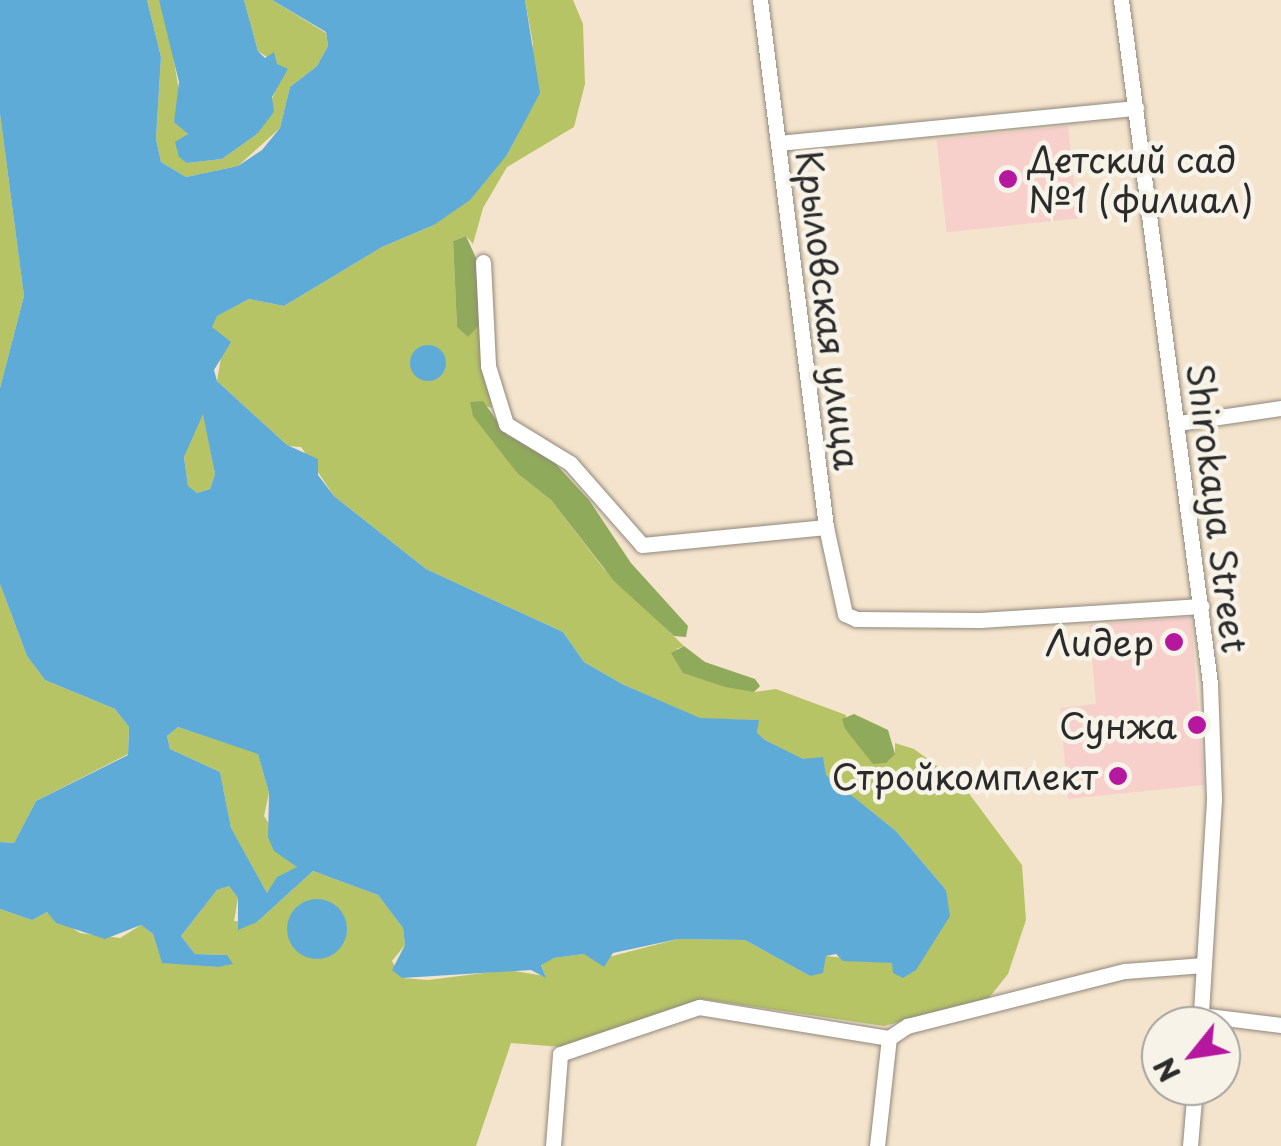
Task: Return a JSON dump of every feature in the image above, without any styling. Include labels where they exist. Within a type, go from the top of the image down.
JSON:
[{"type":"street","name":"Крыловская улица","points":[[760,0],[826,526],[840,605],[856,619],[980,620],[1202,606]]},
{"type":"street","name":"Shirokaya Street","points":[[1121,0],[1202,606],[1215,760],[1201,1006]]},
{"type":"street","points":[[778,143],[1136,108]]},
{"type":"street","points":[[483,262],[488,366],[506,424],[570,463],[642,544],[826,526]]},
{"type":"street","points":[[1178,422],[1281,408]]},
{"type":"street","points":[[553,1146],[560,1054],[699,1008],[889,1038],[907,1026],[1124,971],[1204,965]]},
{"type":"street","points":[[1241,1023],[1281,1024]]},
{"type":"street","points":[[877,1146],[889,1038]]},
{"type":"street","points":[[1190,1146],[1193,1106]]},
{"type":"shaded area","name":"Детский сад №1 (филиал)","points":[[1068,126],[1078,218],[946,232],[937,140]]},
{"type":"shaded area","points":[[1191,617],[1204,785],[1068,799],[1060,708],[1096,704],[1089,625]]},
{"type":"green space","points":[[147,0],[159,0],[167,19],[181,103],[174,122],[187,127],[187,163],[222,159],[257,134],[280,80],[277,64],[258,51],[244,0],[272,0],[326,33],[328,46],[317,66],[290,87],[280,128],[238,166],[186,177],[161,162],[156,139],[161,57]]},
{"type":"green space","points":[[525,0],[573,0],[583,24],[585,84],[574,127],[507,167],[483,208],[473,244],[466,236],[453,241],[457,327],[479,325],[492,408],[470,402],[518,474],[551,500],[604,569],[684,646],[676,649],[754,692],[776,689],[846,715],[845,729],[855,741],[895,754],[895,743],[914,749],[962,784],[1022,865],[1026,920],[1008,974],[988,999],[884,1026],[702,999],[562,1047],[511,1043],[476,1146],[0,1146],[0,909],[32,920],[47,912],[80,933],[120,938],[141,925],[153,934],[162,962],[218,967],[227,955],[195,954],[181,936],[217,890],[229,886],[238,898],[234,921],[257,922],[313,871],[378,895],[403,928],[405,945],[392,961],[402,978],[428,980],[508,970],[545,976],[541,964],[554,958],[584,954],[597,960],[678,939],[745,940],[810,976],[826,956],[892,963],[927,944],[946,890],[896,831],[825,775],[823,758],[803,760],[765,740],[757,734],[758,720],[700,719],[622,684],[584,662],[563,632],[426,569],[334,496],[301,447],[288,446],[217,381],[221,357],[211,327],[216,316],[249,299],[284,306],[382,247],[434,225],[507,155],[517,136],[533,44]]},
{"type":"green space","points":[[0,114],[24,296],[0,388]]},
{"type":"green space","points":[[466,236],[476,258],[479,325],[468,337],[457,327],[453,241]]},
{"type":"green space","points":[[483,401],[507,435],[551,459],[589,500],[631,563],[688,626],[686,637],[674,636],[614,581],[551,500],[518,474],[473,416],[470,402]]},
{"type":"green space","points":[[204,413],[215,474],[210,489],[197,493],[188,487],[184,457],[194,422]]},
{"type":"green space","points":[[0,584],[27,656],[45,680],[115,709],[129,727],[128,754],[36,801],[14,843],[0,842]]},
{"type":"green space","points":[[684,646],[705,662],[755,679],[760,686],[754,692],[683,673],[671,653]]},
{"type":"green space","points":[[854,714],[888,730],[895,754],[886,763],[873,764],[845,729],[842,719]]},
{"type":"green space","points":[[178,727],[258,753],[269,793],[264,816],[297,867],[267,893],[231,829],[220,772],[170,749],[167,736]]},
{"type":"water","points":[[0,0],[147,0],[161,57],[156,139],[161,162],[186,177],[238,166],[262,150],[280,128],[290,87],[317,66],[328,46],[326,32],[272,0],[525,0],[540,93],[507,155],[470,200],[434,225],[382,247],[284,306],[249,299],[217,316],[212,327],[231,342],[214,370],[217,381],[287,445],[318,459],[318,475],[334,496],[426,569],[563,632],[584,662],[622,684],[700,718],[759,720],[757,733],[765,740],[803,759],[823,757],[826,775],[896,831],[946,890],[950,916],[916,970],[903,978],[893,973],[892,963],[843,961],[836,954],[826,956],[823,973],[810,976],[745,940],[678,939],[613,953],[604,967],[584,954],[554,958],[541,965],[546,978],[531,970],[402,978],[392,970],[405,945],[403,928],[378,895],[313,871],[257,922],[238,930],[238,898],[229,886],[217,890],[181,936],[195,954],[227,955],[233,964],[218,967],[162,963],[153,934],[141,925],[105,939],[56,923],[47,912],[32,920],[0,909],[0,842],[14,843],[36,801],[128,755],[129,727],[115,709],[45,680],[27,656],[0,584],[0,388],[24,296],[0,114]],"holes":[[[203,414],[215,474],[210,489],[197,493],[188,486],[184,457]],[[178,727],[258,754],[269,793],[268,837],[274,851],[297,867],[277,877],[267,893],[231,828],[220,772],[170,749],[167,736]]]},
{"type":"water","points":[[159,0],[244,0],[258,51],[265,58],[274,52],[277,64],[288,69],[272,97],[274,112],[257,134],[222,159],[187,163],[179,157],[175,142],[188,134],[174,122],[179,82]]},
{"type":"water","points":[[428,345],[441,350],[446,363],[441,376],[428,381],[415,376],[410,363],[415,350]]},
{"type":"water","points":[[317,899],[338,908],[347,929],[338,950],[317,959],[296,950],[287,929],[296,908]]},
{"type":"place","name":"Детский сад №1 (филиал)","points":[[1008,179]]},
{"type":"place","name":"Лидер","points":[[1174,642]]},
{"type":"place","name":"Сунжа","points":[[1197,725]]},
{"type":"place","name":"Стройкомплект","points":[[1118,776]]}]
